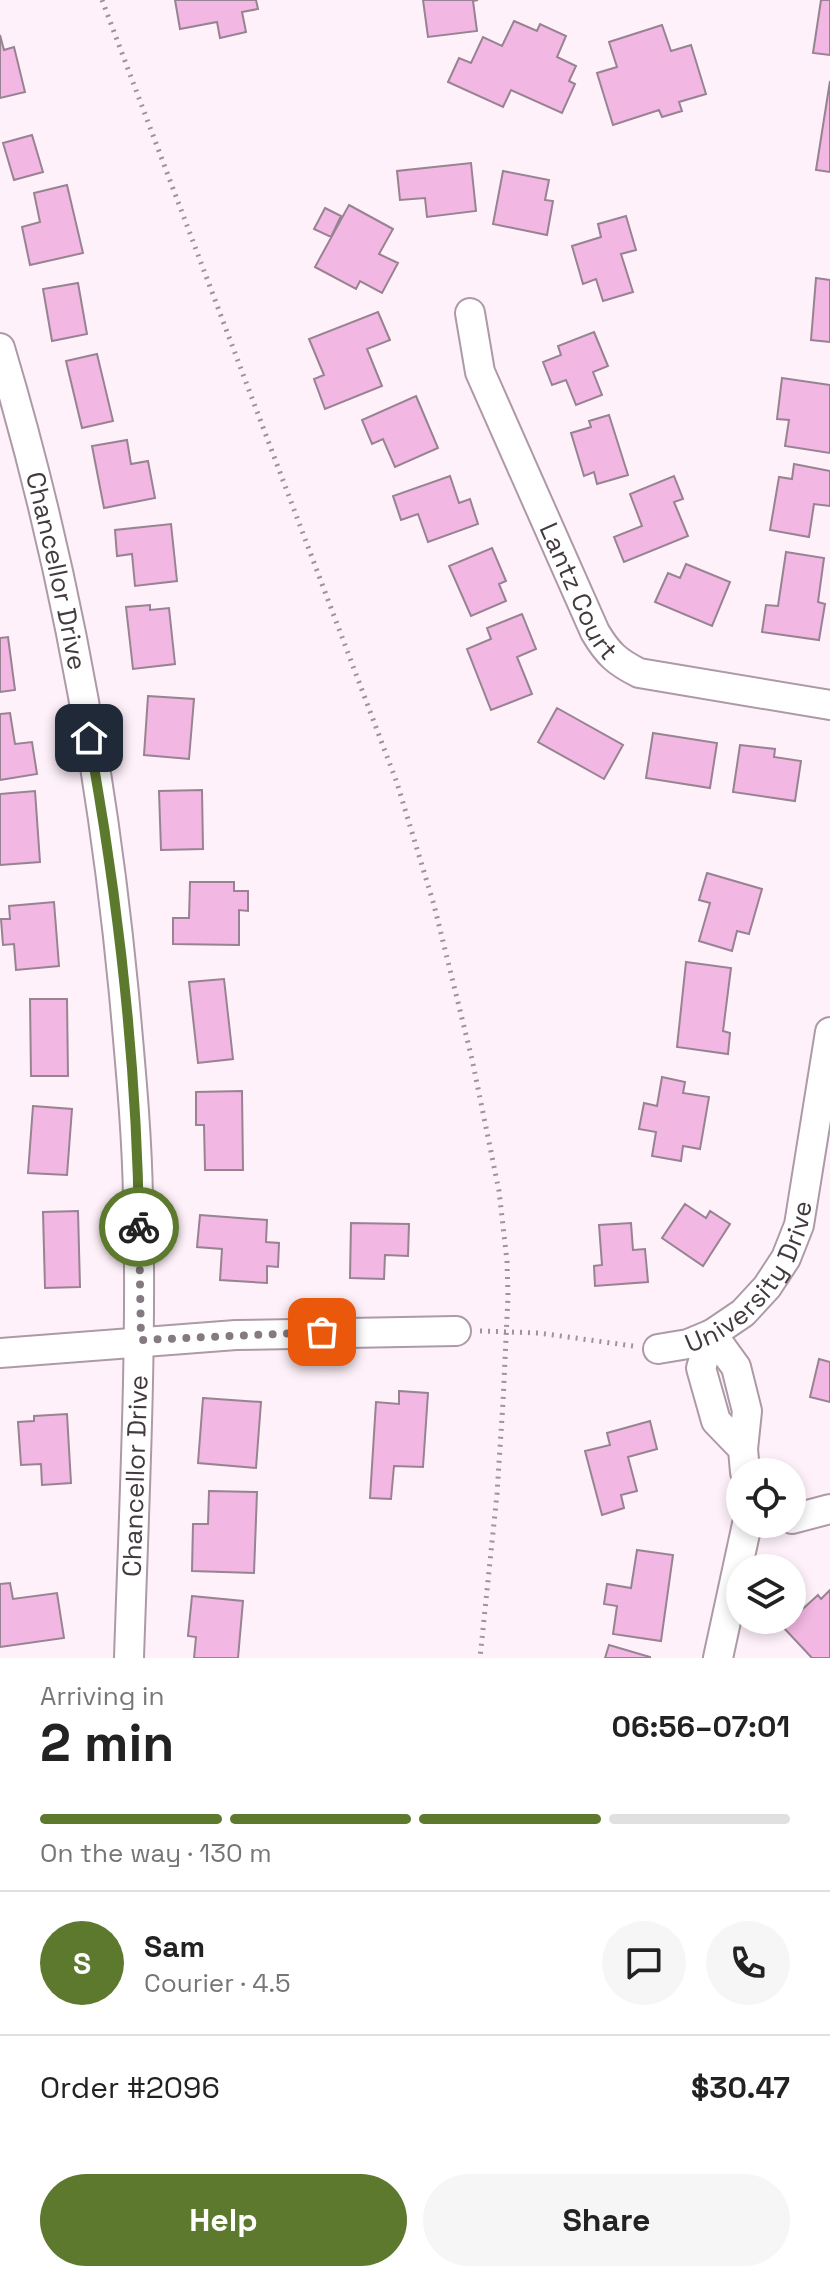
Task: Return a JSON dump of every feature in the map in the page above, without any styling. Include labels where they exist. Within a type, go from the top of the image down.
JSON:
[{"type":"street","name":"Lantz Court","points":[[470,313],[480,372],[606,651],[621,664],[639,673],[830,705]]},
{"type":"street","name":"Chancellor Drive","points":[[0,348],[47,526],[70,630],[99,791],[118,929],[138,1196],[141,1340],[129,1658]]},
{"type":"street","name":"University Drive","points":[[658,1349],[688,1344],[712,1334],[743,1313],[767,1287],[786,1258],[799,1225],[830,1032]]},
{"type":"street","points":[[0,1353],[236,1335],[456,1331]]},
{"type":"street","points":[[712,1334],[701,1368],[716,1421],[742,1458]]},
{"type":"street","points":[[806,1516],[830,1509]]},
{"type":"street","points":[[718,1658],[744,1538]]},
{"type":"path","points":[[102,0],[391,768],[434,905],[472,1059],[499,1191],[507,1261],[506,1332],[495,1509],[480,1658]]},
{"type":"path","points":[[456,1331],[566,1336],[658,1349]]},
{"type":"building","points":[[175,0],[256,0],[258,9],[242,12],[246,32],[220,38],[217,22],[180,29]]},
{"type":"building","points":[[423,0],[478,0],[473,1],[477,31],[428,37]]},
{"type":"building","points":[[821,0],[830,0],[830,55],[813,53]]},
{"type":"building","points":[[514,21],[537,31],[540,24],[566,36],[557,57],[576,66],[569,81],[575,84],[562,113],[511,90],[503,107],[448,82],[459,58],[471,63],[483,37],[502,46]]},
{"type":"building","points":[[662,25],[671,51],[691,45],[706,94],[679,102],[682,111],[662,117],[659,110],[613,125],[597,73],[617,67],[609,42]]},
{"type":"building","points":[[0,35],[4,50],[14,47],[25,92],[0,98]]},
{"type":"building","points":[[830,81],[830,172],[816,170]]},
{"type":"building","points":[[32,135],[43,172],[14,180],[3,143]]},
{"type":"building","points":[[471,163],[476,211],[427,217],[425,198],[400,200],[397,171]]},
{"type":"building","points":[[503,171],[549,180],[545,200],[553,201],[547,235],[493,224]]},
{"type":"building","points":[[67,185],[83,253],[30,265],[22,227],[40,222],[34,193]]},
{"type":"building","points":[[349,205],[393,229],[379,254],[398,263],[382,293],[360,281],[356,289],[315,267]]},
{"type":"building","points":[[325,208],[341,216],[331,237],[314,229]]},
{"type":"building","points":[[626,216],[636,250],[621,254],[633,292],[603,301],[596,279],[583,284],[572,246],[601,237],[598,224]]},
{"type":"building","points":[[816,278],[830,280],[830,342],[811,340]]},
{"type":"building","points":[[78,283],[87,334],[52,341],[43,289]]},
{"type":"building","points":[[378,312],[390,340],[367,349],[382,386],[325,409],[314,379],[324,375],[309,339]]},
{"type":"building","points":[[594,332],[608,366],[593,372],[602,395],[576,405],[566,380],[552,385],[543,362],[561,355],[558,346]]},
{"type":"building","points":[[97,354],[113,421],[82,428],[66,361]]},
{"type":"building","points":[[782,378],[830,385],[830,453],[785,446],[789,420],[777,419]]},
{"type":"building","points":[[416,396],[438,448],[395,467],[383,439],[372,444],[362,420]]},
{"type":"building","points":[[609,415],[628,475],[597,484],[594,472],[584,476],[571,433],[591,427],[589,421]]},
{"type":"building","points":[[127,440],[131,464],[148,461],[155,498],[104,508],[92,446]]},
{"type":"building","points":[[794,464],[830,471],[830,506],[814,504],[809,537],[770,530],[779,477],[792,479]]},
{"type":"building","points":[[450,476],[459,503],[470,499],[478,524],[428,542],[418,514],[401,520],[393,496]]},
{"type":"building","points":[[674,476],[683,499],[674,502],[688,536],[624,562],[614,537],[642,526],[630,494]]},
{"type":"building","points":[[171,524],[177,581],[135,586],[132,554],[117,556],[115,530]]},
{"type":"building","points":[[492,548],[506,581],[499,584],[506,601],[471,616],[449,566]]},
{"type":"building","points":[[786,552],[824,558],[818,602],[825,604],[819,640],[762,632],[766,605],[778,606]]},
{"type":"building","points":[[686,564],[730,582],[712,626],[655,602],[668,573],[680,578]]},
{"type":"building","points":[[150,605],[150,610],[169,608],[175,664],[133,669],[126,607]]},
{"type":"building","points":[[522,614],[536,649],[517,657],[532,694],[491,710],[467,649],[491,639],[487,628]]},
{"type":"building","points":[[8,637],[15,690],[0,692],[0,638]]},
{"type":"building","points":[[148,696],[194,699],[189,759],[144,755]]},
{"type":"building","points":[[557,708],[623,745],[604,779],[538,742]]},
{"type":"building","points":[[10,713],[15,744],[32,742],[37,774],[0,780],[0,714]]},
{"type":"building","points":[[653,733],[717,743],[710,788],[646,778]]},
{"type":"building","points":[[740,745],[775,749],[774,757],[801,761],[795,801],[733,792]]},
{"type":"building","points":[[202,790],[203,849],[161,850],[159,791]]},
{"type":"building","points":[[35,791],[40,862],[0,865],[0,794]]},
{"type":"building","points":[[707,873],[762,889],[749,934],[737,931],[732,951],[699,941],[710,903],[699,900]]},
{"type":"building","points":[[190,882],[234,882],[234,891],[248,891],[248,911],[239,910],[239,945],[173,944],[173,918],[189,918]]},
{"type":"building","points":[[54,902],[59,966],[16,970],[14,944],[3,945],[1,919],[10,919],[9,906]]},
{"type":"building","points":[[686,962],[731,968],[723,1031],[730,1033],[728,1054],[677,1047]]},
{"type":"building","points":[[224,979],[233,1059],[198,1063],[189,982]]},
{"type":"building","points":[[30,999],[67,999],[68,1076],[31,1076]]},
{"type":"building","points":[[662,1077],[685,1082],[683,1093],[709,1097],[700,1149],[683,1146],[681,1161],[652,1156],[656,1132],[639,1129],[644,1103],[657,1106]]},
{"type":"building","points":[[242,1091],[243,1170],[205,1170],[204,1125],[196,1125],[196,1092]]},
{"type":"building","points":[[33,1106],[72,1109],[67,1175],[28,1173]]},
{"type":"building","points":[[685,1204],[706,1218],[710,1211],[730,1224],[703,1266],[662,1238]]},
{"type":"building","points":[[78,1211],[80,1287],[45,1288],[43,1212]]},
{"type":"building","points":[[200,1215],[267,1220],[266,1242],[279,1243],[278,1267],[267,1266],[267,1283],[220,1280],[222,1249],[197,1247]]},
{"type":"building","points":[[351,1223],[409,1224],[408,1256],[385,1255],[384,1279],[350,1278]]},
{"type":"building","points":[[631,1223],[633,1250],[645,1249],[648,1282],[595,1286],[594,1266],[602,1265],[599,1225]]},
{"type":"building","points":[[819,1359],[830,1362],[830,1402],[810,1397]]},
{"type":"building","points":[[399,1391],[428,1393],[423,1467],[394,1466],[391,1499],[370,1498],[376,1402],[399,1404]]},
{"type":"building","points":[[203,1398],[261,1402],[256,1468],[198,1463]]},
{"type":"building","points":[[67,1414],[71,1483],[42,1485],[41,1464],[21,1465],[18,1422],[34,1421],[34,1416]]},
{"type":"building","points":[[650,1421],[657,1449],[628,1457],[637,1491],[621,1495],[624,1508],[602,1515],[585,1451],[610,1445],[607,1433]]},
{"type":"building","points":[[209,1491],[257,1492],[254,1573],[192,1571],[193,1524],[208,1524]]},
{"type":"building","points":[[637,1550],[673,1555],[661,1641],[613,1634],[617,1606],[604,1604],[607,1584],[631,1588]]},
{"type":"building","points":[[10,1583],[13,1599],[57,1593],[64,1638],[0,1647],[0,1584]]},
{"type":"building","points":[[830,1590],[830,1658],[812,1658],[790,1634],[806,1634],[806,1606],[818,1595],[821,1599]]},
{"type":"building","points":[[192,1596],[243,1601],[238,1658],[194,1658],[196,1637],[188,1636]]},
{"type":"building","points":[[609,1645],[650,1657],[650,1658],[605,1658]]},
{"type":"way so far","points":[[139,1227],[141,1340],[322,1332]]},
{"type":"route","points":[[89,738],[118,929],[131,1071],[139,1227]]}]
